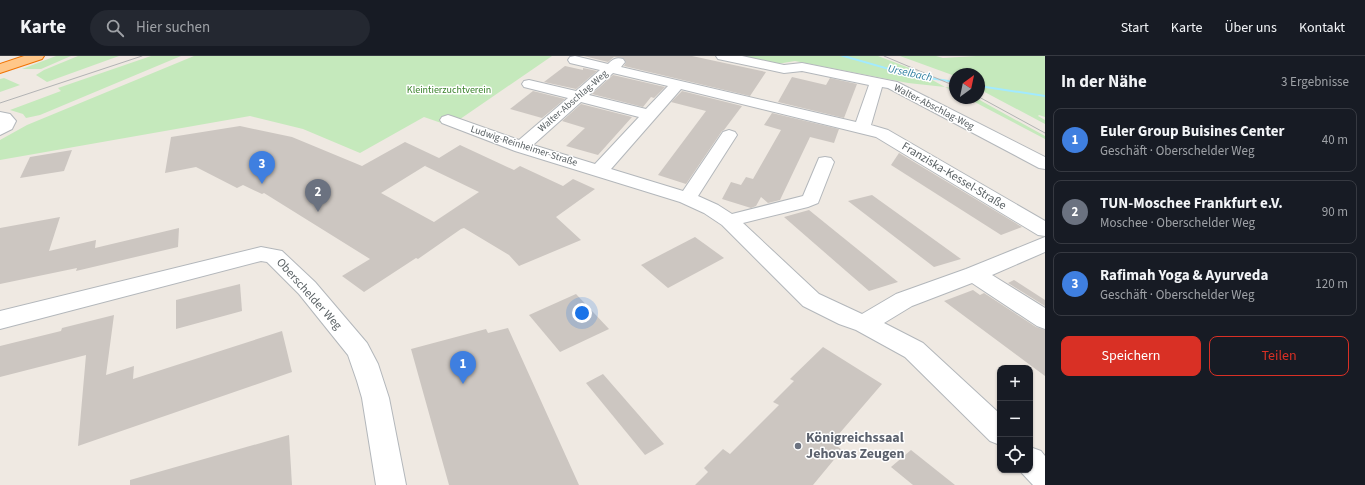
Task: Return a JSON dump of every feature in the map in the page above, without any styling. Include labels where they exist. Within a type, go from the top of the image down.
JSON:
[{"type":"highway","points":[[0,62],[16,56]]},
{"type":"highway","points":[[0,69],[37,56]]},
{"type":"street","name":"Walter-Abschlag-Weg","points":[[521,146],[625,56]]},
{"type":"street","name":"Walter-Abschlag-Weg","points":[[723,56],[784,69],[802,67],[892,85],[1045,164]]},
{"type":"street","name":"Franziska-Kessel-Straße","points":[[575,60],[862,127],[882,133],[1045,230]]},
{"type":"street","points":[[862,127],[877,82]]},
{"type":"street","points":[[529,84],[650,115]]},
{"type":"street","points":[[599,171],[678,84]]},
{"type":"street","points":[[0,117],[4,117],[8,121],[6,126],[0,130]]},
{"type":"street","name":"Ludwig-Reinheimer-Straße","points":[[448,120],[521,146],[687,198],[711,209],[729,221],[811,300],[847,318],[865,324],[914,350],[997,429]]},
{"type":"street","points":[[687,198],[729,135]]},
{"type":"street","points":[[729,221],[801,203],[811,199],[825,162]]},
{"type":"street","points":[[865,324],[876,314],[919,292],[1040,251]]},
{"type":"street","name":"Oberschelder Weg","points":[[0,320],[261,254],[274,256],[307,288],[358,350],[363,359],[372,384],[391,485]]},
{"type":"street","points":[[974,274],[1045,320]]},
{"type":"street","points":[[1033,464],[1045,476]]},
{"type":"green space","points":[[56,56],[71,56],[41,69],[22,69]]},
{"type":"green space","points":[[78,56],[119,56],[47,82],[36,75],[44,70]]},
{"type":"green space","points":[[151,56],[181,56],[40,115],[26,118],[23,114],[10,110],[61,91],[58,88]]},
{"type":"green space","name":"Kleintierzuchtverein","points":[[194,56],[552,56],[450,126],[424,117],[360,153],[303,129],[250,116],[0,160],[0,140],[27,125]]},
{"type":"green space","points":[[739,56],[878,56],[912,69],[945,87],[908,83],[795,61],[777,64]]},
{"type":"green space","points":[[900,56],[936,56],[943,58],[976,56],[1045,56],[1045,117],[1038,116],[1045,120],[1045,124],[985,92],[985,68],[949,68],[949,74]]},
{"type":"green space","points":[[4,78],[20,85],[0,92],[0,79]]},
{"type":"green space","points":[[985,103],[1045,136],[1045,139],[978,104]]},
{"type":"building","points":[[584,56],[692,56],[766,72],[750,96],[624,66],[626,62],[623,58],[614,57],[608,62]]},
{"type":"building","points":[[565,66],[597,71],[576,89],[544,82]]},
{"type":"building","points":[[613,75],[665,87],[654,98],[651,97],[643,107],[592,94]]},
{"type":"building","points":[[792,77],[826,85],[830,78],[857,84],[844,118],[778,102]]},
{"type":"building","points":[[533,91],[565,99],[542,118],[510,109]]},
{"type":"building","points":[[682,91],[742,106],[722,131],[686,184],[658,175],[706,111],[671,102]]},
{"type":"building","points":[[581,104],[632,117],[598,155],[566,146],[585,128],[562,121]]},
{"type":"building","points":[[772,113],[839,129],[834,143],[810,137],[780,200],[768,203],[761,197],[756,206],[751,208],[722,199],[731,182],[741,185],[746,177],[753,179],[781,130],[764,125]]},
{"type":"building","points":[[240,126],[292,137],[362,166],[405,142],[439,158],[460,145],[514,170],[520,166],[563,186],[573,179],[595,189],[556,217],[581,240],[519,266],[509,255],[464,228],[418,259],[416,258],[364,292],[342,276],[370,259],[264,193],[262,194],[243,185],[237,188],[196,167],[165,173],[171,137]],"holes":[[[428,164],[425,166],[479,192],[434,222],[381,193]]]},
{"type":"building","points":[[72,150],[64,171],[20,178],[30,157]]},
{"type":"building","points":[[899,153],[1022,227],[1001,235],[891,165]]},
{"type":"building","points":[[872,195],[961,259],[934,267],[848,201]]},
{"type":"building","points":[[809,210],[898,282],[869,291],[784,217]]},
{"type":"building","points":[[60,217],[49,251],[96,240],[95,248],[179,228],[178,247],[76,271],[77,268],[0,284],[0,228]]},
{"type":"building","points":[[695,237],[724,258],[668,288],[641,265]]},
{"type":"building","points":[[1014,280],[1045,300],[1045,306],[1008,283]]},
{"type":"building","points":[[240,284],[242,311],[176,329],[176,300]]},
{"type":"building","points":[[973,290],[980,295],[984,293],[1036,327],[1045,330],[1045,376],[1033,367],[1033,365],[1030,365],[944,301]]},
{"type":"building","points":[[576,294],[609,329],[560,352],[529,315]]},
{"type":"building","points":[[114,315],[106,375],[134,366],[133,379],[282,331],[292,372],[78,446],[86,355],[0,377],[0,346],[61,331],[62,328]]},
{"type":"building","points":[[508,328],[579,485],[449,485],[411,349],[486,329],[488,333]]},
{"type":"building","points":[[823,347],[882,384],[832,442],[842,450],[813,485],[695,485],[708,472],[704,468],[723,449],[730,454],[779,405],[773,402],[794,381],[790,379]]},
{"type":"building","points":[[603,374],[664,444],[645,455],[586,383]]},
{"type":"building","points":[[289,435],[292,485],[130,485],[130,480]]},
{"type":"building","points":[[911,450],[955,485],[913,485],[891,467]]},
{"type":"waterway","name":"Urselbach","points":[[842,56],[910,75],[949,81]]},
{"type":"waterway","name":"Urselbach","points":[[985,87],[1045,96]]},
{"type":"tram line","points":[[0,103],[142,56]]},
{"type":"tram line","points":[[884,56],[949,83]]},
{"type":"tram line","points":[[985,100],[1045,133]]},
{"type":"place","name":"Rafimah Yoga & Ayurveda","points":[[262,184]]},
{"type":"place","name":"TUN-Moschee Frankfurt e.V.","points":[[318,212]]},
{"type":"place","name":"Euler Group Buisines Center","points":[[463,384]]},
{"type":"place","name":"Königreichssaal Jehovas Zeugen","points":[[798,446]]}]
